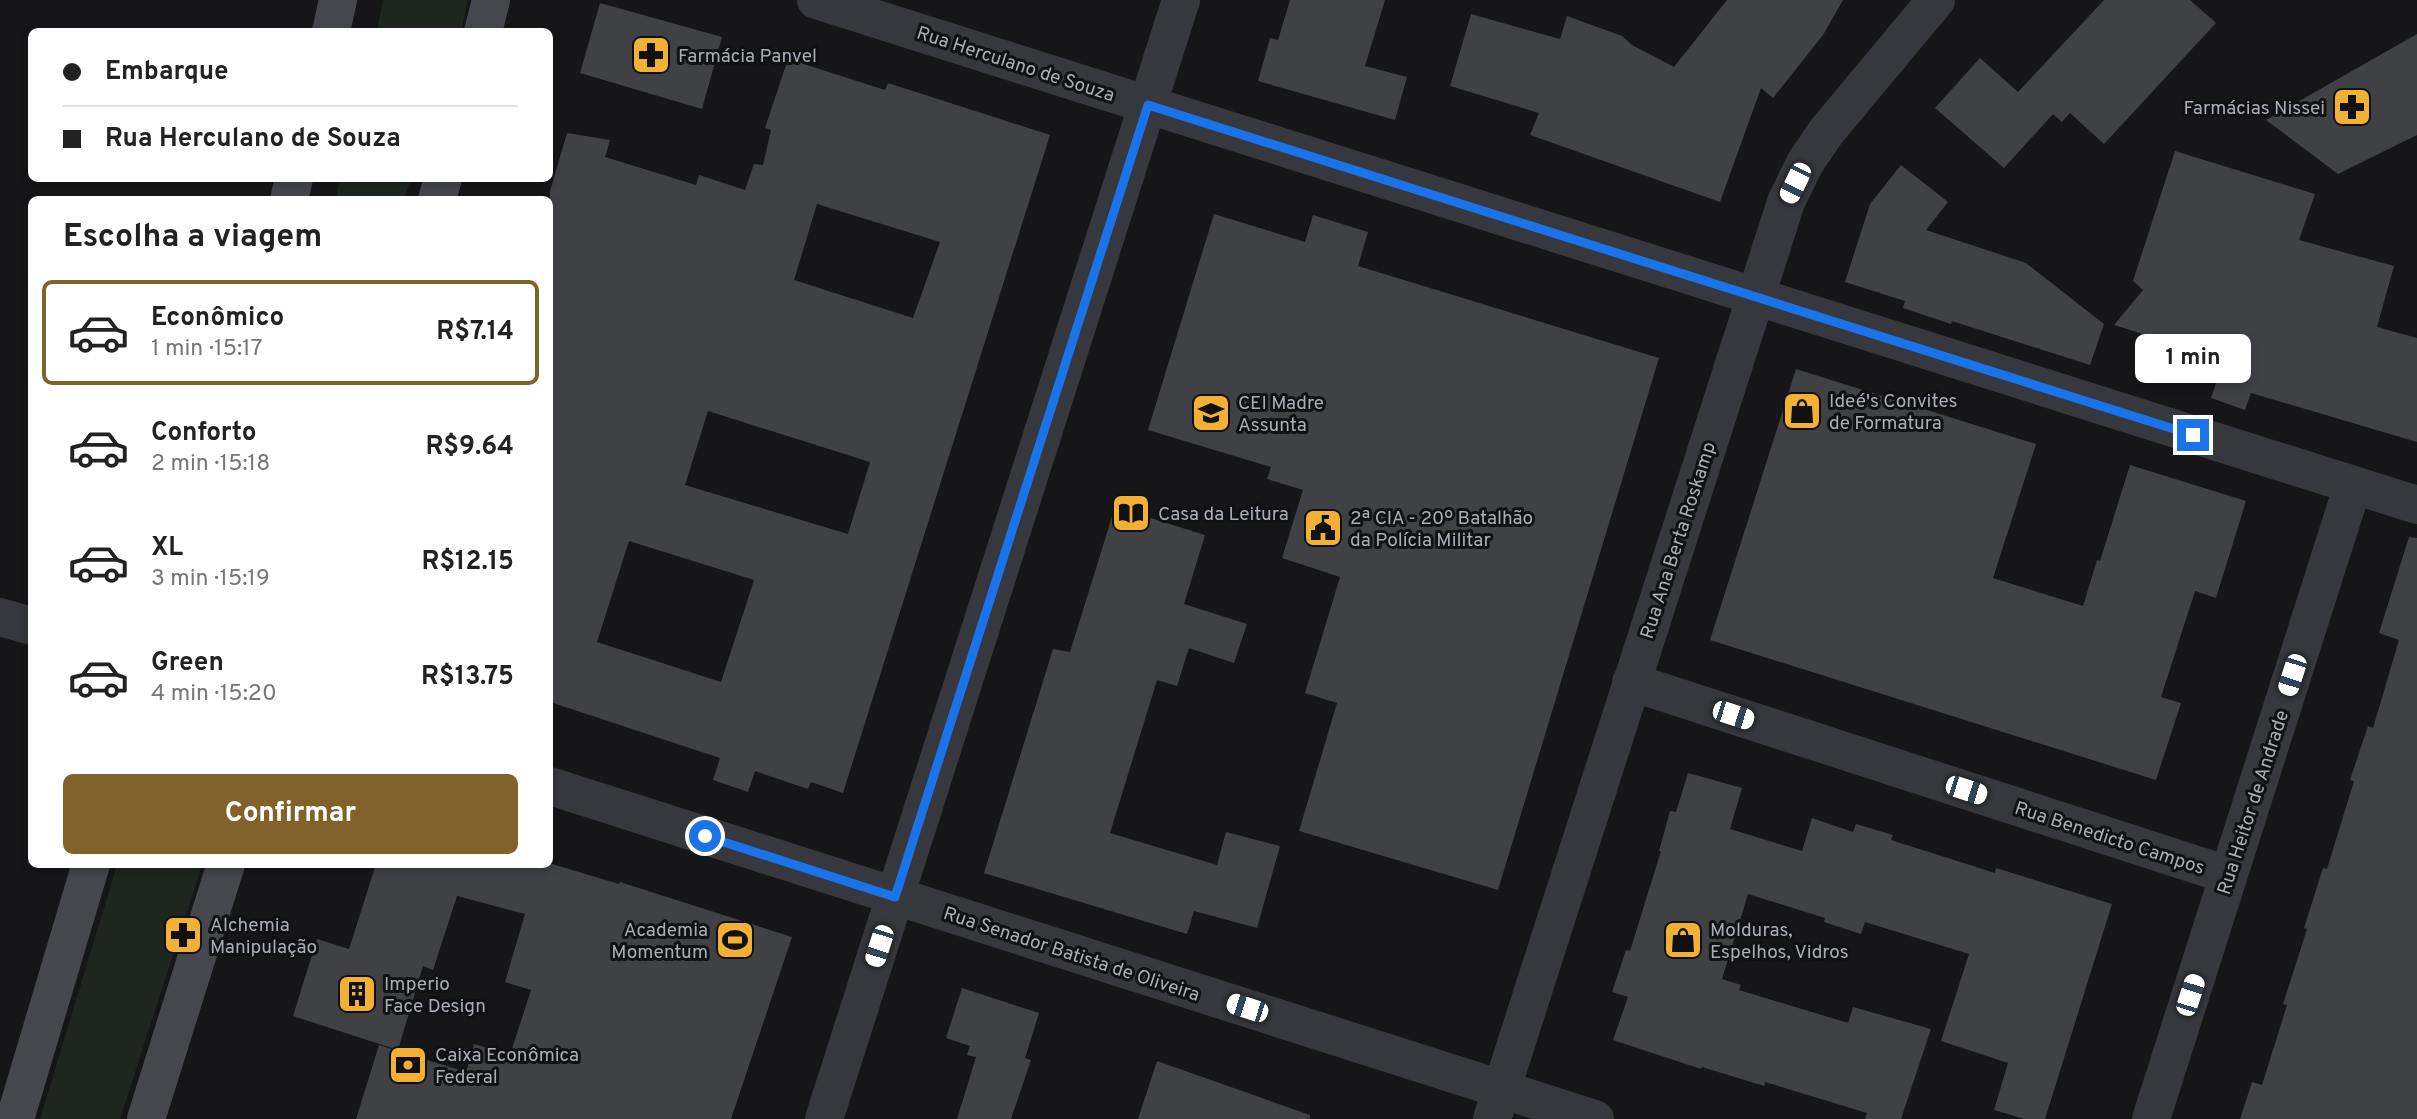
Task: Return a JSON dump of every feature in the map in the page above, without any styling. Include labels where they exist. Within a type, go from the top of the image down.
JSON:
[{"type":"main road","points":[[332,28],[338,0]]},
{"type":"main road","points":[[484,28],[491,0]]},
{"type":"main road","points":[[15,1119],[90,868]]},
{"type":"main road","points":[[146,1119],[225,868]]},
{"type":"street","name":"Rua Herculano de Souza","points":[[816,0],[2417,505]]},
{"type":"street","points":[[824,1119],[1181,0]]},
{"type":"street","name":"Rua Ana Berta Roskamp","points":[[1497,1104],[1786,202],[1805,163],[1849,102],[1936,0]]},
{"type":"street","name":"Rua Heitor de Andrade","points":[[2151,1119],[2353,485]]},
{"type":"street","points":[[0,617],[28,625]]},
{"type":"street","name":"Rua Benedicto Campos","points":[[1631,682],[2228,875]]},
{"type":"street","name":"Rua Senador Batista de Oliveira","points":[[553,787],[895,897],[1497,1104],[1595,1119]]},
{"type":"shaded area","points":[[383,0],[468,0],[462,28],[378,28]]},
{"type":"shaded area","points":[[339,182],[410,182],[405,196],[337,196]]},
{"type":"shaded area","points":[[116,868],[201,868],[120,1119],[40,1119]]},
{"type":"building","points":[[1290,0],[1385,0],[1365,66],[1407,77],[1395,120],[1258,81],[1270,38],[1278,40]]},
{"type":"building","points":[[1727,0],[1843,0],[1823,35],[1773,98],[1761,88],[1720,202],[1530,135],[1539,113],[1450,86],[1471,14],[1560,39],[1567,16],[1622,36],[1632,45],[1674,67]]},
{"type":"building","points":[[2104,0],[2190,0],[2216,23],[2104,144],[2070,113],[2062,122],[2053,114],[2004,168],[1935,108],[1980,58],[2018,92]]},
{"type":"building","name":"Farmácia Panvel","points":[[600,3],[722,37],[702,109],[580,73]]},
{"type":"building","name":"Farmácias Nissei","points":[[2417,34],[2417,135],[2338,174],[2266,120]]},
{"type":"building","points":[[788,59],[885,90],[888,83],[1050,135],[843,793],[811,782],[808,789],[755,771],[748,792],[713,780],[720,758],[553,703],[553,196],[550,196],[550,191],[567,133],[610,140],[605,157],[696,185],[699,175],[745,190],[754,164],[763,165],[771,130],[765,128]],"holes":[[[817,204],[940,242],[913,318],[794,280]],[[708,411],[870,462],[848,534],[685,485]],[[629,541],[754,580],[721,682],[597,642]]]},
{"type":"building","points":[[2175,151],[2315,194],[2299,240],[2394,266],[2377,327],[2417,338],[2417,442],[2251,393],[2245,410],[2211,398],[2224,359],[2114,325],[2143,290],[2133,281]]},
{"type":"building","points":[[1901,165],[1948,202],[1926,230],[2026,263],[2104,324],[2090,365],[1903,308],[1905,301],[1845,282],[1870,204]]},
{"type":"building","points":[[1214,214],[1305,242],[1313,215],[1368,232],[1358,266],[1659,358],[1498,890],[1299,831],[1337,703],[1305,693],[1340,577],[1282,558],[1303,490],[1267,479],[1271,467],[1148,430]]},
{"type":"building","points":[[1796,369],[2036,444],[1993,578],[2083,606],[2130,465],[2246,501],[2216,598],[2195,591],[2161,697],[2181,703],[2156,780],[1710,640]]},
{"type":"building","points":[[1115,507],[1205,535],[1184,604],[1247,624],[1234,663],[1189,648],[1177,686],[1157,680],[1110,833],[1217,865],[1226,832],[1280,846],[1257,928],[1194,911],[1187,934],[984,873],[1053,649],[1070,652]]},
{"type":"building","points":[[2409,537],[2417,538],[2417,1119],[2240,1119],[2252,1082],[2262,1085],[2287,1005],[2283,1004],[2307,929],[2304,928],[2323,868],[2327,869],[2354,781],[2350,780],[2368,726],[2373,728],[2399,640],[2379,633]]},
{"type":"building","points":[[1688,773],[1742,788],[1730,829],[1802,851],[1812,818],[1853,832],[1856,824],[1893,835],[1891,840],[1995,873],[1996,868],[2112,904],[2045,1119],[2024,1119],[1994,1110],[2008,1063],[1941,1041],[1969,954],[1865,922],[1861,934],[1824,922],[1825,918],[1748,894],[1722,979],[1741,985],[1739,990],[1848,1023],[1853,1007],[1931,1029],[1901,1119],[1865,1119],[1867,1113],[1765,1082],[1764,1086],[1702,1067],[1701,1069],[1613,1040],[1628,997],[1612,992],[1626,950],[1630,951],[1661,851],[1670,811],[1676,812]]},
{"type":"building","points":[[553,864],[619,884],[620,882],[792,937],[731,1119],[356,1119],[379,1045],[466,1072],[474,1044],[510,1055],[531,990],[505,982],[525,914],[457,896],[433,970],[423,966],[398,1050],[293,1016],[317,939],[349,949],[375,868],[553,868]]},
{"type":"building","points":[[962,988],[1039,1013],[1025,1058],[1031,1060],[1011,1119],[957,1119],[976,1057],[967,1055],[970,1046],[946,1038]]},
{"type":"building","points":[[1157,1061],[1310,1115],[1310,1119],[1138,1119]]},
{"type":"place","name":"Farmácia Panvel","points":[[651,55]]},
{"type":"place","name":"Farmácias Nissei","points":[[2352,107]]},
{"type":"place","name":"Ideé's Convites de Formatura","points":[[1802,411]]},
{"type":"place","name":"CEI Madre Assunta","points":[[1211,413]]},
{"type":"place","name":"Casa da Leitura","points":[[1131,513]]},
{"type":"place","name":"2ª CIA - 20º Batalhão da Polícia Militar","points":[[1323,528]]},
{"type":"place","name":"Alchemia Manipulação","points":[[183,935]]},
{"type":"place","name":"Academia Momentum","points":[[735,940]]},
{"type":"place","name":"Molduras, Espelhos, Vidros","points":[[1683,940]]},
{"type":"place","name":"Imperio Face Design","points":[[357,994]]},
{"type":"place","name":"Caixa Econômica Federal","points":[[408,1065]]},
{"type":"route","points":[[705,836],[895,897],[1148,105],[2193,435]]}]
